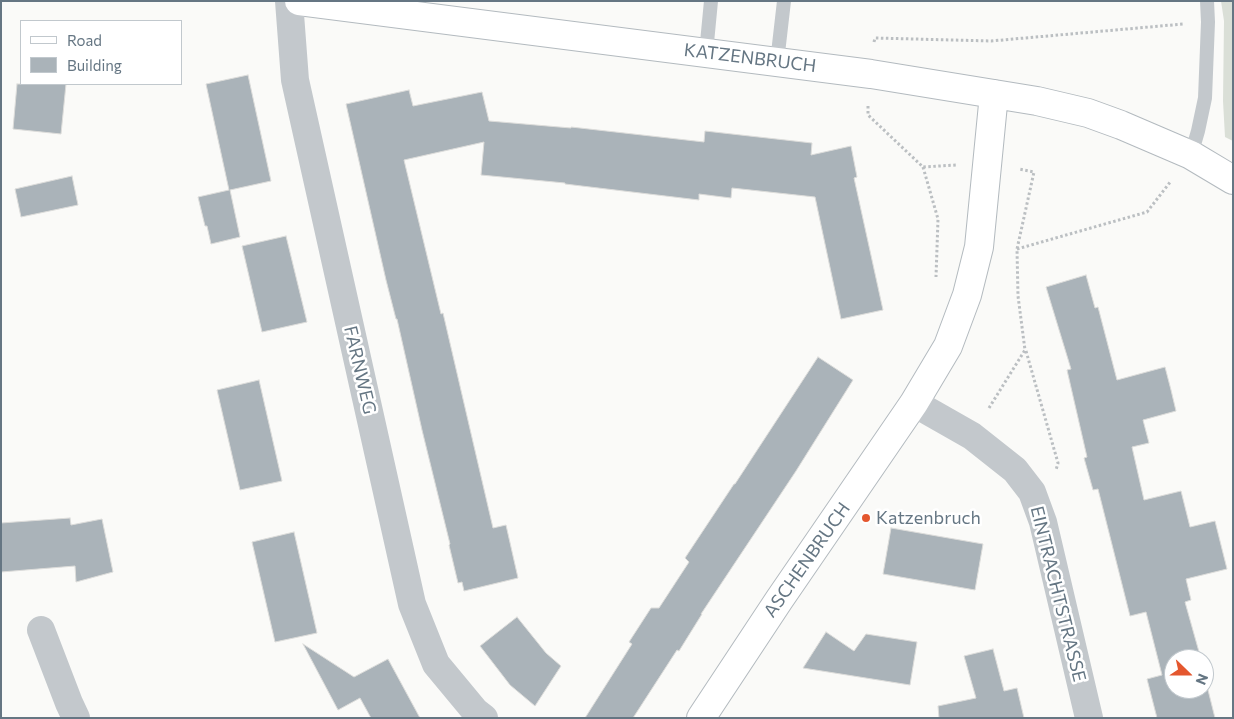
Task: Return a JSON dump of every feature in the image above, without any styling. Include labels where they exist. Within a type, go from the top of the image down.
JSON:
[{"type":"street","name":"FARNWEG","points":[[289,1],[295,80],[412,604],[436,664],[475,711],[484,718]]},
{"type":"street","name":"KATZENBRUCH","points":[[299,1],[417,9],[706,52],[871,74],[1038,102],[1088,113],[1129,128],[1191,155],[1233,180]]},
{"type":"street","points":[[914,403],[948,346],[967,294],[979,246],[994,94]]},
{"type":"street","name":"EINTRACHTSTRASSE","points":[[914,403],[972,436],[1015,470],[1032,492],[1043,522],[1089,718]]},
{"type":"street","name":"ASCHENBRUCH","points":[[701,718],[914,403]]},
{"type":"street","points":[[41,630],[76,718]]},
{"type":"lane","points":[[706,52],[711,1]]},
{"type":"lane","points":[[777,62],[784,1]]},
{"type":"lane","points":[[1191,155],[1205,98],[1207,1]]},
{"type":"path","points":[[1017,250],[1147,212],[1191,155]]},
{"type":"path","points":[[987,162],[1034,172],[1017,250],[1018,296],[1025,350],[1058,463],[1056,472]]},
{"type":"path","points":[[923,167],[938,219],[936,278]]},
{"type":"path","points":[[972,436],[1025,350]]},
{"type":"shaded area","points":[[1221,1],[1233,1],[1233,141],[1225,137],[1223,101],[1224,21]]},
{"type":"building","points":[[248,75],[271,181],[230,190],[240,237],[211,244],[198,197],[229,190],[206,84]]},
{"type":"building","points":[[17,84],[66,85],[61,134],[13,129]]},
{"type":"building","points":[[409,90],[413,106],[482,92],[489,121],[571,127],[704,142],[705,131],[812,143],[811,155],[851,146],[857,177],[854,178],[883,310],[841,319],[815,197],[732,188],[731,198],[699,194],[699,200],[565,183],[481,175],[484,142],[404,160],[441,314],[443,313],[493,528],[506,525],[518,578],[464,591],[462,582],[458,583],[346,104]]},
{"type":"building","points":[[72,176],[78,205],[21,217],[15,189]]},
{"type":"building","points":[[286,236],[307,322],[262,332],[242,246]]},
{"type":"building","points":[[1086,275],[1095,308],[1098,307],[1117,380],[1165,367],[1176,411],[1143,420],[1149,443],[1132,447],[1144,500],[1181,491],[1190,527],[1215,521],[1227,569],[1186,579],[1191,600],[1185,602],[1198,649],[1164,649],[1164,699],[1210,699],[1215,718],[1157,718],[1147,679],[1162,675],[1146,612],[1130,616],[1098,489],[1093,490],[1084,458],[1087,457],[1067,370],[1071,369],[1046,287]]},
{"type":"building","points":[[818,357],[853,380],[796,471],[633,718],[585,718],[632,644],[629,642],[651,608],[659,608],[689,562],[685,558]]},
{"type":"building","points":[[259,380],[282,481],[240,490],[217,390]]},
{"type":"building","points":[[70,518],[71,525],[102,519],[113,572],[76,582],[75,566],[1,572],[1,523]]},
{"type":"building","points":[[891,528],[983,544],[975,590],[883,574]]},
{"type":"building","points":[[294,532],[317,633],[275,642],[252,542]]},
{"type":"building","points":[[517,617],[546,653],[561,666],[535,706],[510,685],[480,646]]},
{"type":"building","points":[[826,632],[854,651],[866,634],[917,642],[910,685],[803,668]]},
{"type":"building","points":[[303,644],[354,677],[388,659],[420,718],[371,718],[360,698],[338,710]]},
{"type":"building","points":[[993,649],[1004,691],[1017,688],[1024,718],[939,718],[938,706],[976,698],[964,656]]},
{"type":"place","name":"Katzenbruch","points":[[866,518]]}]
